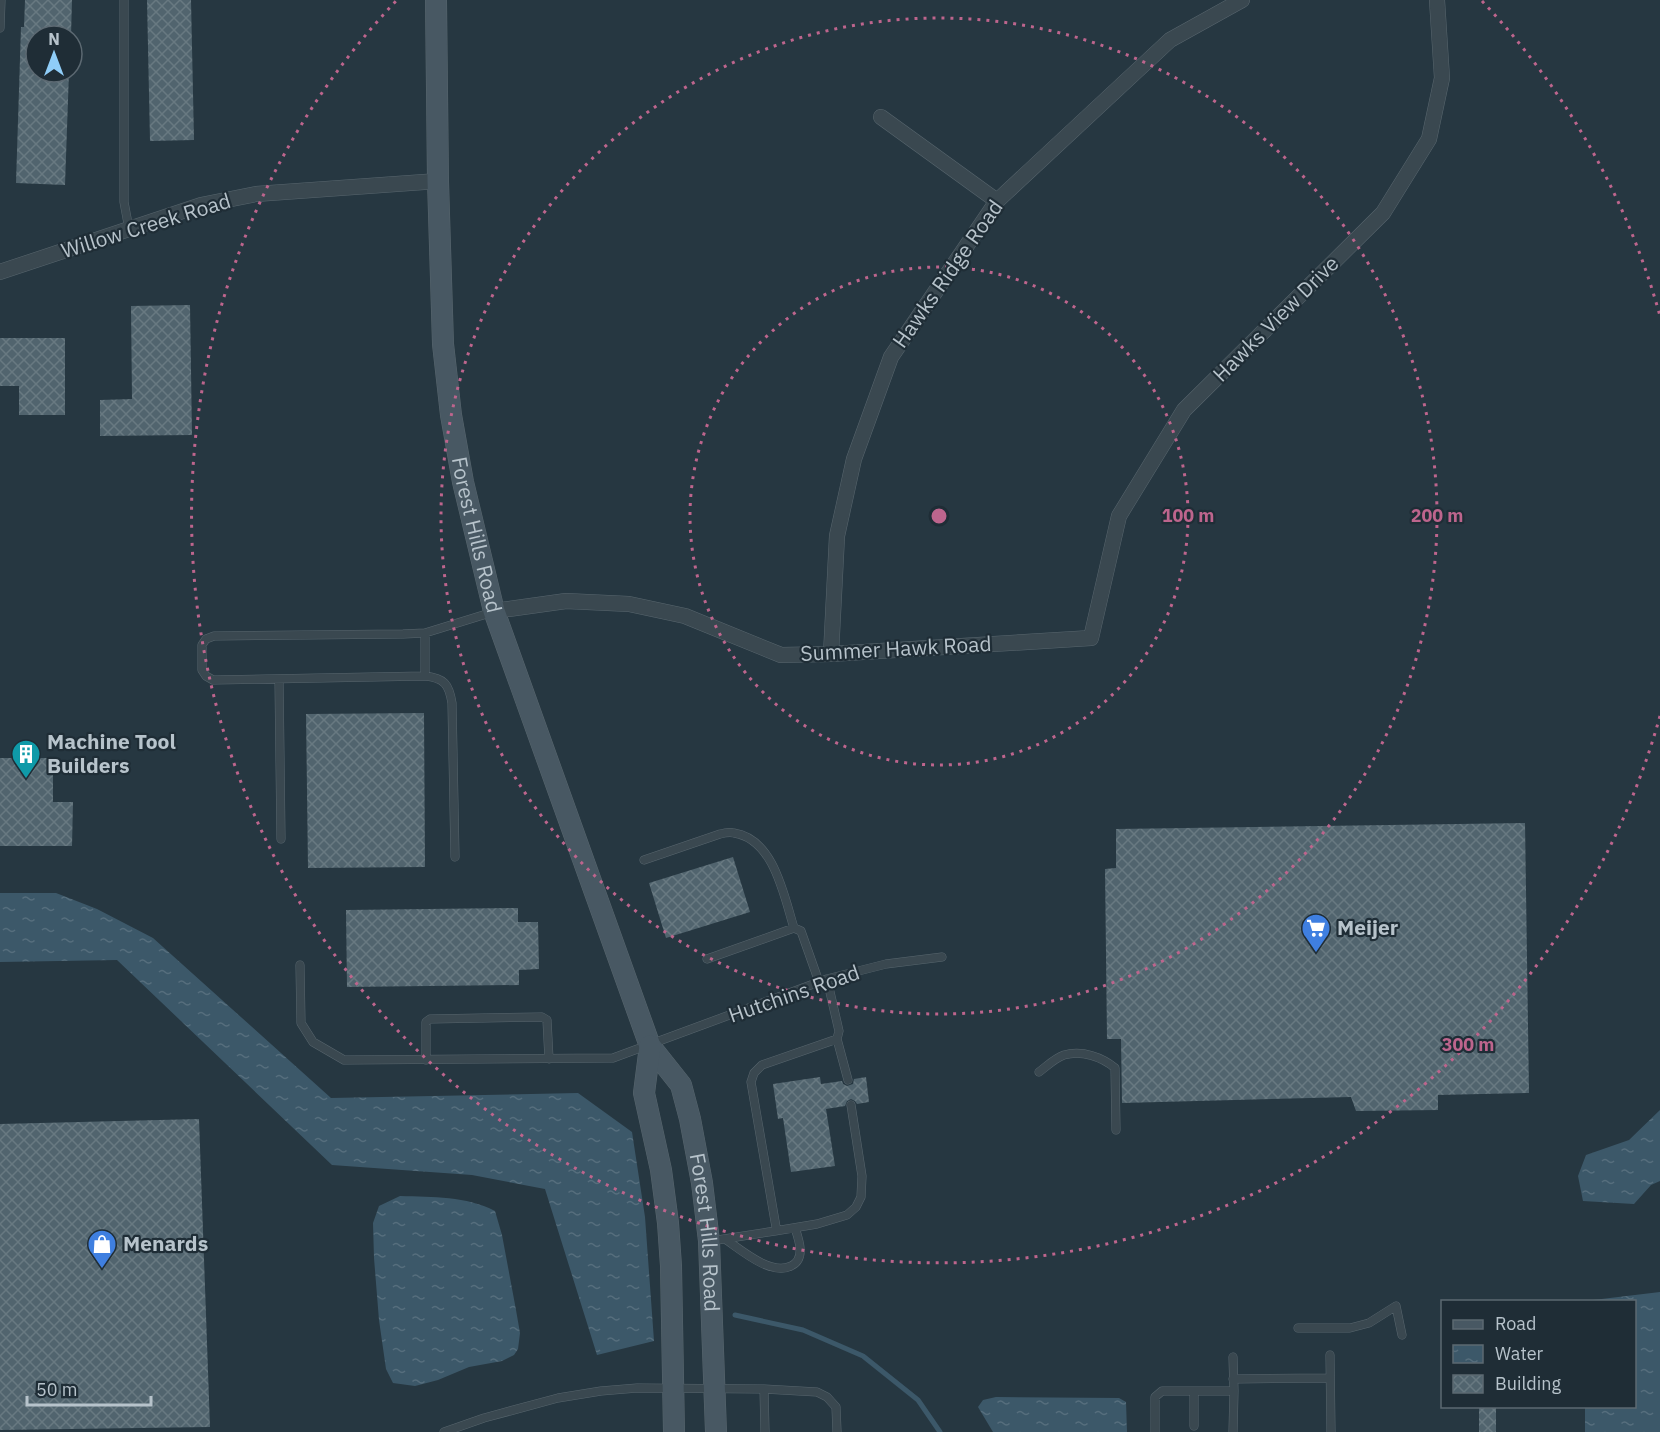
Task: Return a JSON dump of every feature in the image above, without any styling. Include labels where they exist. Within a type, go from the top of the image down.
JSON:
[{"type":"street","name":"Forest Hills Road","points":[[436,0],[443,344],[451,415],[463,482],[494,611],[650,1046],[681,1085],[717,1240],[714,1388],[716,1432]]},
{"type":"street","name":"Hawks Ridge Road","points":[[831,654],[837,536],[855,459],[891,357],[997,201],[1170,40],[1242,0]]},
{"type":"street","name":"Hawks View Drive","points":[[1091,638],[1119,516],[1184,410],[1383,213],[1429,139],[1442,78],[1437,0]]},
{"type":"street","points":[[881,117],[997,201]]},
{"type":"street","name":"Willow Creek Road","points":[[0,272],[201,205],[256,194],[438,181]]},
{"type":"street","name":"Summer Hawk Road","points":[[494,611],[566,601],[629,604],[685,616],[781,655],[1091,638]]},
{"type":"street","name":"Forest Hills Road","points":[[650,1046],[644,1094],[661,1170],[668,1223],[674,1432]]},
{"type":"lane","points":[[0,28],[1,0]]},
{"type":"lane","points":[[124,0],[124,202],[129,230]]},
{"type":"lane","points":[[455,857],[452,703],[446,684],[438,678],[425,676],[213,680],[202,670],[201,645],[206,639],[214,636],[425,633],[494,611]]},
{"type":"lane","points":[[425,633],[425,676]]},
{"type":"lane","points":[[279,679],[281,839]]},
{"type":"lane","points":[[644,860],[720,834],[733,832],[748,837],[761,846],[777,874],[794,928]]},
{"type":"lane","points":[[707,959],[794,928],[801,931],[823,981],[839,1031],[837,1039],[848,1080]]},
{"type":"lane","name":"Hutchins Road","points":[[300,965],[302,1023],[313,1042],[344,1060],[549,1059],[613,1058],[823,981],[886,964],[942,957]]},
{"type":"lane","points":[[426,1060],[426,1022],[430,1019],[542,1017],[547,1020],[549,1059]]},
{"type":"lane","points":[[775,1231],[752,1092],[753,1074],[762,1065],[837,1039]]},
{"type":"lane","points":[[1040,1072],[1064,1056],[1078,1054],[1105,1059],[1115,1068],[1116,1130]]},
{"type":"lane","points":[[717,1240],[817,1224],[847,1215],[856,1207],[861,1197],[862,1176],[851,1105]]},
{"type":"lane","points":[[717,1240],[772,1267],[784,1269],[795,1264],[800,1255],[800,1244],[795,1228]]},
{"type":"lane","points":[[1298,1328],[1350,1328],[1369,1323],[1396,1306],[1402,1335]]},
{"type":"lane","points":[[1330,1355],[1331,1432]]},
{"type":"lane","points":[[1233,1357],[1233,1432]]},
{"type":"lane","points":[[1233,1379],[1330,1378]]},
{"type":"lane","points":[[444,1432],[484,1418],[558,1398],[637,1388],[764,1389],[817,1392],[827,1397],[836,1407],[837,1432]]},
{"type":"lane","points":[[764,1389],[765,1432]]},
{"type":"lane","points":[[1155,1432],[1155,1396],[1162,1391],[1234,1391]]},
{"type":"lane","points":[[1194,1392],[1194,1426]]},
{"type":"water","points":[[0,893],[56,893],[97,909],[153,938],[331,1098],[578,1093],[632,1132],[645,1217],[654,1341],[597,1355],[545,1189],[472,1175],[332,1165],[117,960],[0,962]]},
{"type":"water","points":[[1660,1110],[1660,1181],[1651,1185],[1634,1204],[1583,1201],[1578,1176],[1586,1155],[1629,1140]]},
{"type":"water","points":[[400,1196],[461,1200],[495,1211],[502,1235],[520,1333],[518,1349],[514,1355],[502,1361],[469,1367],[438,1380],[415,1386],[393,1383],[386,1369],[379,1320],[373,1223],[379,1206]]},
{"type":"water","points":[[1660,1292],[1660,1432],[1585,1432],[1585,1408],[1636,1408],[1636,1300],[1593,1300]]},
{"type":"water","points":[[996,1397],[1119,1398],[1126,1402],[1127,1432],[993,1432],[978,1407],[983,1400]]},
{"type":"building","points":[[25,0],[72,0],[71,24],[24,24]]},
{"type":"building","points":[[147,0],[191,0],[194,140],[150,141]]},
{"type":"building","points":[[21,27],[24,27],[24,84],[69,84],[65,185],[16,183]]},
{"type":"building","points":[[190,305],[192,435],[100,436],[100,400],[132,399],[131,306]]},
{"type":"building","points":[[0,338],[65,338],[65,415],[19,415],[19,386],[0,386]]},
{"type":"building","points":[[424,713],[425,867],[308,868],[306,714]]},
{"type":"building","name":"Machine Tool Builders","points":[[0,758],[53,758],[53,802],[73,802],[72,846],[0,846]]},
{"type":"building","name":"Meijer","points":[[1525,823],[1529,1093],[1438,1095],[1438,1110],[1356,1111],[1351,1097],[1122,1103],[1121,1039],[1107,1039],[1105,869],[1116,868],[1116,829]]},
{"type":"building","points":[[733,857],[750,912],[666,938],[649,883]]},
{"type":"building","points":[[518,908],[518,922],[538,922],[539,969],[519,970],[519,985],[347,987],[346,910]]},
{"type":"building","points":[[820,1077],[821,1084],[842,1081],[847,1086],[853,1084],[854,1079],[866,1077],[869,1102],[857,1104],[851,1099],[845,1106],[826,1109],[835,1166],[791,1172],[783,1118],[778,1119],[773,1084]]},
{"type":"building","name":"Menards","points":[[199,1119],[210,1427],[0,1430],[0,1124]]},
{"type":"building","points":[[1479,1408],[1496,1408],[1496,1432],[1479,1432]]},
{"type":"waterway","points":[[735,1315],[803,1330],[863,1356],[918,1400],[940,1432]]},
{"type":"place","name":"Machine Tool Builders","points":[[26,780]]},
{"type":"place","name":"Meijer","points":[[1316,954]]},
{"type":"place","name":"Menards","points":[[102,1270]]}]
